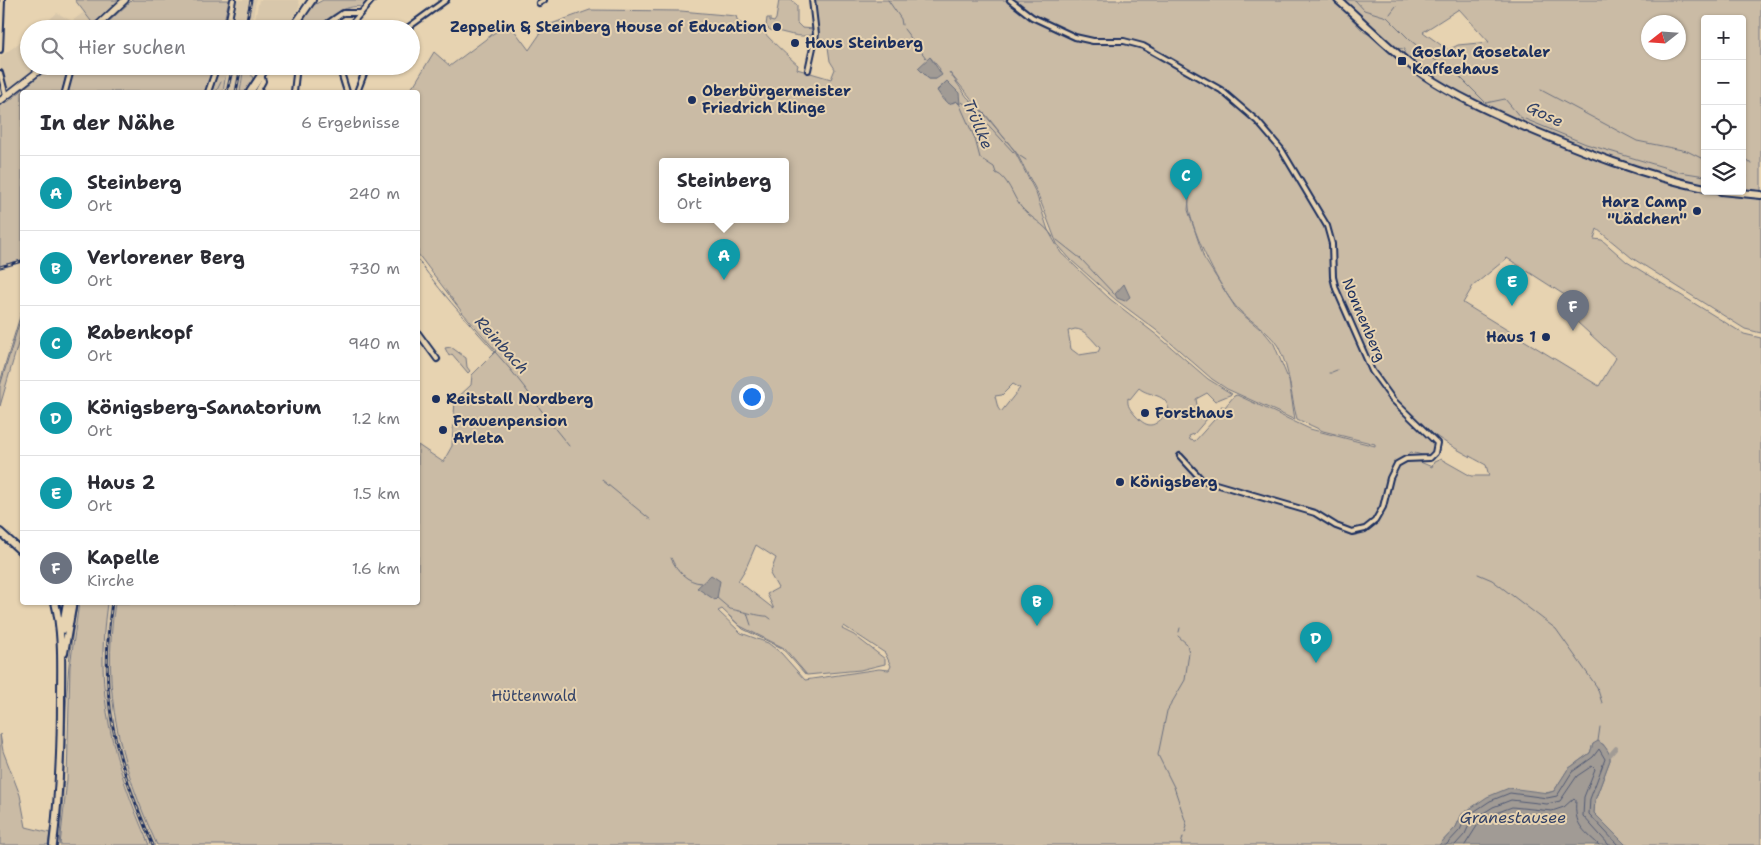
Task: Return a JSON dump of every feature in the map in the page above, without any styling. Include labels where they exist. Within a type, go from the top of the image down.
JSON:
[{"type":"main road","points":[[104,20],[125,0]]},
{"type":"main road","points":[[304,10],[307,0]]},
{"type":"main road","points":[[298,20],[312,0]]},
{"type":"main road","points":[[1338,0],[1404,60],[1429,78],[1460,96],[1608,161],[1701,187]]},
{"type":"main road","points":[[0,101],[33,75]]},
{"type":"main road","points":[[251,90],[261,75]]},
{"type":"main road","points":[[1746,194],[1761,195]]},
{"type":"main road","points":[[0,532],[20,550]]},
{"type":"main road","points":[[0,537],[20,556]]},
{"type":"main road","points":[[53,845],[60,774],[61,684],[60,644],[55,605]]},
{"type":"main road","points":[[60,644],[66,605]]},
{"type":"main road","points":[[61,684],[72,605]]},
{"type":"street","points":[[0,50],[2,0]]},
{"type":"street","points":[[229,20],[233,0]]},
{"type":"street","points":[[354,20],[372,0]]},
{"type":"street","points":[[418,20],[446,0]]},
{"type":"street","points":[[539,3],[544,0]]},
{"type":"street","points":[[808,70],[816,34],[812,0]]},
{"type":"street","name":"Nonnenberg","points":[[1010,0],[1032,17],[1074,38],[1093,42],[1124,41],[1143,46],[1221,90],[1257,121],[1281,149],[1327,226],[1332,244],[1333,277],[1336,289],[1372,371],[1393,400],[1437,443],[1435,454],[1430,458],[1406,459],[1397,464],[1390,478],[1383,507],[1375,521],[1365,530],[1352,532],[1336,526],[1315,513],[1202,480],[1180,456]]},
{"type":"street","points":[[333,20],[343,13],[360,13]]},
{"type":"street","points":[[0,73],[6,96]]},
{"type":"street","points":[[65,90],[69,75]]},
{"type":"street","points":[[209,90],[214,75]]},
{"type":"street","points":[[258,90],[263,81],[261,75]]},
{"type":"street","points":[[294,90],[296,75]]},
{"type":"street","points":[[341,75],[345,90]]},
{"type":"street","points":[[358,90],[364,75]]},
{"type":"street","points":[[420,336],[437,359]]},
{"type":"shaded area","points":[[237,0],[256,0],[253,20],[234,20]]},
{"type":"shaded area","points":[[259,0],[298,0],[300,5],[292,20],[255,20]]},
{"type":"shaded area","points":[[84,12],[90,20],[73,20]]},
{"type":"shaded area","points":[[57,13],[70,20],[49,20]]},
{"type":"shaded area","points":[[20,43],[20,75],[28,75],[0,97],[0,57]]},
{"type":"shaded area","points":[[226,75],[243,75],[240,90],[223,90]]},
{"type":"shaded area","points":[[107,605],[115,605],[111,626],[111,675],[115,726],[133,786],[157,845],[149,845],[110,734],[102,684],[104,623]]},
{"type":"green space","points":[[75,0],[121,0],[99,20],[90,20]]},
{"type":"green space","points":[[132,0],[229,0],[224,20],[111,20]]},
{"type":"green space","points":[[323,0],[368,0],[362,7],[344,9],[326,20],[303,20],[312,6]]},
{"type":"green space","points":[[779,0],[791,0],[797,5],[797,23],[802,28],[814,29],[814,34],[797,36],[770,30],[766,26],[767,18],[774,22],[776,19]]},
{"type":"green space","name":"Hüttenwald","points":[[813,0],[1334,0],[1364,32],[1373,36],[1403,63],[1510,122],[1701,190],[1701,195],[1761,197],[1761,333],[1745,329],[1632,258],[1597,229],[1594,239],[1602,240],[1627,262],[1744,334],[1761,338],[1761,845],[1626,845],[1594,813],[1595,800],[1610,760],[1610,755],[1603,744],[1593,744],[1590,753],[1568,769],[1554,791],[1462,814],[1456,827],[1439,845],[157,845],[133,786],[117,727],[110,667],[115,605],[420,605],[420,446],[443,462],[452,446],[455,400],[471,385],[472,375],[496,351],[462,312],[420,257],[420,90],[408,90],[414,85],[434,52],[450,66],[494,33],[511,26],[529,50],[540,34],[540,28],[590,10],[681,11],[736,16],[738,22],[765,33],[798,65],[797,69],[831,79],[835,69],[830,61],[828,47],[817,35]],"holes":[[[930,57],[940,69],[936,79],[929,79],[925,76]],[[949,72],[981,110],[967,97]],[[947,81],[958,95],[959,104],[956,101],[953,103],[943,100],[937,90]],[[1007,141],[1016,152],[1037,192],[1057,244],[1071,260],[1116,300],[1156,330],[1212,379],[1227,389],[1295,420],[1289,381],[1274,344],[1265,333],[1237,310],[1232,302],[1274,340],[1278,346],[1288,373],[1297,419],[1323,431],[1375,444],[1375,446],[1310,429],[1237,395],[1225,407],[1221,406],[1223,410],[1195,441],[1190,440],[1189,436],[1194,434],[1207,419],[1198,411],[1196,399],[1207,393],[1215,401],[1232,394],[1208,379],[1158,336],[1110,299],[1061,253],[1048,230],[1036,193],[1014,150]],[[1195,182],[1191,191],[1189,199],[1190,187]],[[1195,231],[1223,289],[1204,258]],[[1507,258],[1577,303],[1577,322],[1616,358],[1599,386],[1463,303],[1473,286]],[[1075,329],[1089,336],[1100,348],[1098,352],[1079,355],[1071,349],[1068,331]],[[1013,384],[1020,388],[1001,412],[995,396],[1002,395]],[[1139,388],[1161,398],[1168,405],[1169,411],[1153,425],[1145,424],[1130,409],[1128,398],[1130,399]],[[1403,406],[1421,425],[1452,446],[1486,465],[1489,476],[1471,476],[1441,459],[1434,462],[1432,467],[1406,456],[1411,452],[1429,457],[1434,452],[1435,443],[1401,410]],[[756,545],[776,558],[770,574],[778,588],[767,594],[774,609],[738,581]],[[722,609],[740,626],[784,648],[807,675],[860,670],[885,664],[885,659],[854,635],[842,629],[844,626],[885,653],[891,666],[889,670],[879,669],[805,680],[781,653],[768,643],[741,633],[718,611]]]},
{"type":"green space","points":[[1341,0],[1761,0],[1761,193],[1746,191],[1746,15],[1701,15],[1701,185],[1633,166],[1587,150],[1489,107],[1459,92],[1417,66],[1403,56],[1405,49],[1394,48]],"holes":[[[1459,9],[1489,42],[1458,45],[1448,50],[1423,32]]]},
{"type":"green space","points":[[40,75],[66,75],[62,90],[22,90]]},
{"type":"green space","points":[[72,75],[211,75],[207,90],[68,90]]},
{"type":"green space","points":[[217,75],[226,75],[223,90],[213,90]]},
{"type":"green space","points":[[243,75],[252,75],[253,79],[246,90],[240,90]]},
{"type":"green space","points":[[20,92],[20,261],[0,266],[0,105],[9,101]]},
{"type":"green space","points":[[20,317],[20,337],[0,406],[0,382]]},
{"type":"green space","points":[[451,347],[466,358],[467,367],[470,371],[468,373],[452,354],[449,356],[445,348]]},
{"type":"green space","points":[[79,605],[107,605],[103,668],[105,698],[110,727],[125,785],[149,845],[60,845],[67,779],[70,666]]},
{"type":"green space","points":[[0,734],[3,751],[20,795],[26,827],[50,833],[48,845],[0,845]]},
{"type":"water","points":[[930,57],[942,75],[936,79],[929,79],[918,68]]},
{"type":"water","points":[[947,81],[959,93],[960,104],[956,101],[949,104],[937,91]]},
{"type":"water","points":[[1124,284],[1130,297],[1125,301],[1117,298],[1115,294]]},
{"type":"water","points":[[711,575],[720,581],[715,600],[697,588]]},
{"type":"water","name":"Granestausee","points":[[1598,741],[1607,749],[1610,760],[1595,800],[1594,813],[1626,845],[1439,845],[1456,827],[1462,814],[1487,797],[1509,788],[1548,793],[1554,791],[1568,769],[1590,753],[1593,744]]},
{"type":"waterway","name":"Trüllke","points":[[888,0],[901,19],[902,25]]},
{"type":"waterway","name":"Gose","points":[[1355,0],[1364,10],[1387,17],[1410,40],[1449,71],[1459,76],[1486,103],[1505,99],[1520,117],[1586,144],[1680,172],[1701,175]]},
{"type":"waterway","points":[[1390,14],[1396,6]]},
{"type":"waterway","name":"Trüllke","points":[[904,29],[926,58]]},
{"type":"waterway","points":[[63,90],[67,75]]},
{"type":"waterway","name":"Reinbach","points":[[217,90],[221,82]]},
{"type":"waterway","points":[[1541,90],[1637,141],[1687,151],[1701,158]]},
{"type":"waterway","points":[[962,102],[980,116],[1014,153]]},
{"type":"waterway","name":"Trüllke","points":[[959,103],[975,139],[980,158],[994,167],[996,173],[1007,183],[1021,207],[1046,228],[1053,237]]},
{"type":"waterway","points":[[1017,154],[1026,160]]},
{"type":"waterway","points":[[1746,161],[1752,164]]},
{"type":"waterway","name":"Trüllke","points":[[1057,240],[1081,259],[1114,294]]},
{"type":"waterway","name":"Reinbach","points":[[420,263],[451,303],[510,369],[569,446]]},
{"type":"waterway","points":[[0,386],[20,321]]},
{"type":"waterway","points":[[1332,372],[1337,370]]},
{"type":"waterway","name":"Reinbach","points":[[602,480],[651,520]]},
{"type":"waterway","name":"Reinbach","points":[[671,558],[683,575],[701,583]]},
{"type":"waterway","points":[[1478,574],[1492,580],[1556,629],[1597,687],[1602,703]]},
{"type":"waterway","name":"Reinbach","points":[[717,598],[730,609],[767,616],[771,619]]},
{"type":"waterway","points":[[59,845],[69,662],[78,605]]},
{"type":"waterway","points":[[747,613],[751,625]]},
{"type":"waterway","points":[[729,616],[743,629],[782,648],[806,675]]},
{"type":"waterway","points":[[1179,632],[1180,628]]},
{"type":"waterway","points":[[1178,636],[1187,644],[1189,653],[1185,680],[1167,711],[1158,755],[1174,787],[1187,826],[1185,833]]},
{"type":"waterway","points":[[1598,741],[1600,727]]},
{"type":"waterway","points":[[1610,755],[1616,748]]},
{"type":"waterway","points":[[1181,845],[1183,837]]},
{"type":"railway","points":[[247,20],[251,0]]},
{"type":"railway","points":[[227,90],[231,75]]},
{"type":"railway","points":[[236,90],[239,75]]},
{"type":"railway","points":[[0,267],[20,262]]},
{"type":"railway","points":[[112,605],[107,668],[113,727],[129,784],[153,845]]},
{"type":"place","name":"Zeppelin & Steinberg House of Education","points":[[777,27]]},
{"type":"place","name":"Haus Steinberg","points":[[795,43]]},
{"type":"place","name":"Goslar, Gosetaler Kaffeehaus","points":[[1402,61]]},
{"type":"place","name":"Oberbürgermeister Friedrich Klinge","points":[[692,100]]},
{"type":"place","name":"Rabenkopf","points":[[1186,200]]},
{"type":"place","name":"Harz Camp \"Lädchen\"","points":[[1697,211]]},
{"type":"place","name":"Steinberg","points":[[724,280]]},
{"type":"place","name":"Haus 2","points":[[1512,306]]},
{"type":"place","name":"Kapelle","points":[[1573,331]]},
{"type":"place","name":"Haus 1","points":[[1546,337]]},
{"type":"place","name":"Reitstall Nordberg","points":[[436,399]]},
{"type":"place","name":"Forsthaus","points":[[1145,413]]},
{"type":"place","name":"Frauenpension Arleta","points":[[443,430]]},
{"type":"place","name":"Königsberg","points":[[1120,482]]},
{"type":"place","name":"Verlorener Berg","points":[[1037,626]]},
{"type":"place","name":"Königsberg-Sanatorium","points":[[1316,663]]}]
